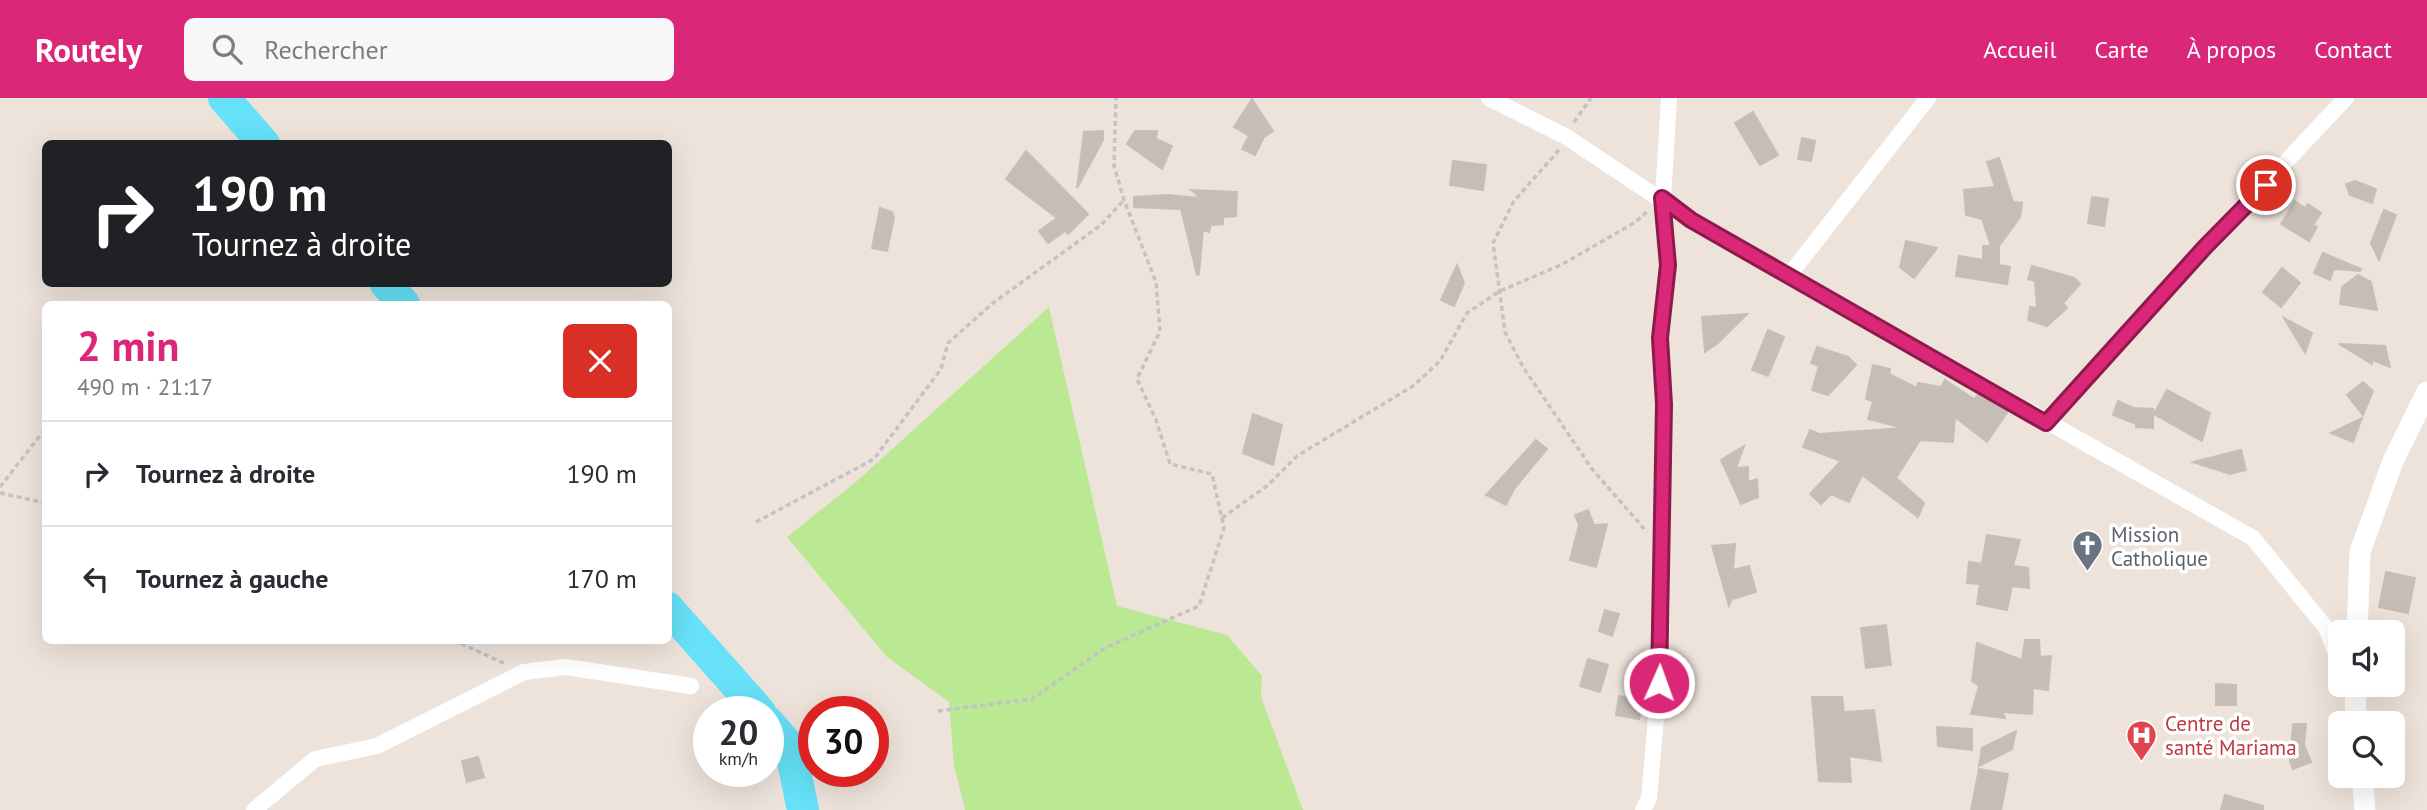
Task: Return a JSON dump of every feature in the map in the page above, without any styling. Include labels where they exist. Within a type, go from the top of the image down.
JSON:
[{"type":"main road","points":[[2357,620],[2360,552],[2393,461],[2427,393]]},
{"type":"main road","points":[[2363,788],[2365,810]]},
{"type":"street","points":[[1489,98],[1565,136],[1662,198],[1691,220],[1790,274],[2046,423],[2090,443],[2253,538],[2328,633]]},
{"type":"street","points":[[1643,810],[1649,798],[1661,660],[1664,404],[1660,338],[1668,265],[1662,198],[1669,98]]},
{"type":"street","points":[[1790,274],[1928,98]]},
{"type":"street","points":[[2046,423],[2205,247],[2346,98]]},
{"type":"street","points":[[254,810],[315,759],[377,747],[524,672],[566,667],[691,685]]},
{"type":"path","points":[[938,711],[1032,699],[1105,648],[1199,606],[1224,527],[1212,474],[1170,464],[1157,420],[1137,379],[1160,331],[1156,282],[1124,200],[1114,166],[1116,98]]},
{"type":"path","points":[[1591,98],[1565,136],[1557,154],[1514,201],[1493,243],[1505,332],[1523,367],[1592,469],[1662,550]]},
{"type":"path","points":[[1222,518],[1267,486],[1297,456],[1413,386],[1440,361],[1467,313],[1500,290],[1561,265],[1634,223],[1662,198]]},
{"type":"path","points":[[756,523],[874,459],[941,369],[948,343],[993,303],[1101,225],[1124,200]]},
{"type":"path","points":[[0,487],[42,433]]},
{"type":"path","points":[[0,493],[42,502]]},
{"type":"path","points":[[462,644],[524,672]]},
{"type":"green space","points":[[1049,307],[1117,606],[1227,635],[1262,676],[1261,697],[1303,810],[965,810],[954,765],[949,702],[887,657],[787,537],[857,481]]},
{"type":"building","points":[[1252,99],[1273,131],[1264,137],[1255,155],[1242,149],[1249,136],[1234,127]]},
{"type":"building","points":[[1753,112],[1778,155],[1760,165],[1735,123]]},
{"type":"building","points":[[1103,131],[1103,140],[1077,188],[1084,132]]},
{"type":"building","points":[[1135,131],[1157,131],[1156,139],[1172,146],[1162,169],[1127,144]]},
{"type":"building","points":[[1802,138],[1815,141],[1811,161],[1798,159]]},
{"type":"building","points":[[1026,151],[1088,214],[1068,234],[1065,231],[1048,243],[1039,231],[1057,218],[1006,179]]},
{"type":"building","points":[[1999,158],[2013,202],[2022,203],[2020,217],[1999,246],[1999,265],[2010,267],[2007,284],[1956,276],[1959,256],[1983,260],[1983,246],[1991,246],[1982,219],[1966,215],[1964,190],[1995,187],[1987,162]]},
{"type":"building","points":[[1453,161],[1486,165],[1483,190],[1450,185]]},
{"type":"building","points":[[2355,181],[2376,189],[2372,203],[2350,195],[2346,184]]},
{"type":"building","points":[[1191,190],[1237,192],[1236,216],[1223,217],[1223,224],[1211,225],[1209,232],[1203,230],[1197,275],[1181,209],[1134,207],[1134,197],[1168,195],[1201,198]]},
{"type":"building","points":[[2092,197],[2108,199],[2104,226],[2088,223]]},
{"type":"building","points":[[2295,201],[2305,208],[2308,204],[2321,213],[2313,225],[2317,227],[2309,241],[2281,224]]},
{"type":"building","points":[[880,208],[892,212],[894,218],[887,251],[872,248]]},
{"type":"building","points":[[2384,210],[2396,215],[2379,260],[2371,243]]},
{"type":"building","points":[[1906,241],[1937,248],[1914,278],[1900,267]]},
{"type":"building","points":[[2323,253],[2361,269],[2334,269],[2330,280],[2314,273]]},
{"type":"building","points":[[1457,265],[1464,283],[1454,306],[1441,300]]},
{"type":"building","points":[[2032,266],[2074,278],[2080,284],[2063,303],[2067,308],[2047,326],[2028,320],[2030,307],[2037,308],[2035,281],[2028,279]]},
{"type":"building","points":[[2282,268],[2300,283],[2281,307],[2263,292]]},
{"type":"building","points":[[2358,275],[2371,282],[2377,310],[2340,304],[2342,287]]},
{"type":"building","points":[[1747,314],[1718,343],[1705,352],[1702,317]]},
{"type":"building","points":[[2284,318],[2312,333],[2305,353]]},
{"type":"building","points":[[1768,330],[1784,337],[1768,376],[1752,370]]},
{"type":"building","points":[[2339,344],[2385,346],[2390,367],[2372,360],[2372,364]]},
{"type":"building","points":[[1817,347],[1848,357],[1856,365],[1828,395],[1812,390],[1819,366],[1811,363]]},
{"type":"building","points":[[1873,365],[1890,369],[1889,374],[1917,388],[1918,383],[1941,387],[1945,380],[1974,399],[1978,395],[2008,411],[1987,442],[1955,417],[1953,442],[1920,440],[1896,478],[1924,503],[1918,517],[1862,475],[1849,502],[1831,494],[1821,504],[1810,494],[1841,461],[1803,447],[1810,430],[1819,434],[1904,428],[1868,419],[1873,401],[1866,399]]},
{"type":"building","points":[[2363,382],[2373,391],[2363,415],[2347,395]]},
{"type":"building","points":[[2167,390],[2210,413],[2202,441],[2154,414]]},
{"type":"building","points":[[2118,401],[2133,408],[2153,409],[2153,428],[2136,427],[2136,424],[2113,415]]},
{"type":"building","points":[[1253,414],[1282,425],[1273,465],[1243,453]]},
{"type":"building","points":[[2362,418],[2353,442],[2331,433]]},
{"type":"building","points":[[1536,440],[1547,449],[1514,489],[1506,505],[1486,495]]},
{"type":"building","points":[[1744,446],[1736,468],[1748,467],[1748,482],[1757,479],[1758,497],[1741,504],[1721,460]]},
{"type":"building","points":[[2241,450],[2246,470],[2230,474],[2193,462]]},
{"type":"building","points":[[1588,510],[1594,525],[1607,524],[1596,567],[1570,560],[1579,525],[1575,515]]},
{"type":"building","points":[[1987,535],[2020,540],[2013,566],[2028,568],[2029,588],[2012,586],[2007,610],[1977,604],[1980,584],[1967,583],[1969,562],[1982,564]]},
{"type":"building","points":[[1735,544],[1733,570],[1749,566],[1756,592],[1732,599],[1729,606],[1712,546]]},
{"type":"building","points":[[2386,572],[2415,578],[2408,613],[2379,607]]},
{"type":"building","points":[[1605,610],[1619,614],[1612,636],[1599,631]]},
{"type":"building","points":[[1886,625],[1891,665],[1866,668],[1861,628]]},
{"type":"building","points":[[2025,640],[2039,640],[2040,657],[2051,656],[2048,690],[2033,688],[2032,714],[2002,712],[2005,718],[1971,714],[1979,686],[1972,681],[1977,643],[2022,660]]},
{"type":"building","points":[[1588,659],[1608,665],[1600,692],[1580,686]]},
{"type":"building","points":[[2216,684],[2236,685],[2236,705],[2216,705]]},
{"type":"building","points":[[1619,696],[1643,701],[1639,719],[1616,715]]},
{"type":"building","points":[[1812,697],[1842,697],[1844,712],[1874,710],[1881,761],[1849,756],[1851,782],[1819,781]]},
{"type":"building","points":[[2293,724],[2306,724],[2304,745],[2311,762],[2293,769],[2290,761]]},
{"type":"building","points":[[1937,727],[1972,729],[1972,750],[1938,746]]},
{"type":"building","points":[[2016,731],[2012,749],[1979,766],[1982,748]]},
{"type":"building","points":[[478,757],[484,777],[467,782],[462,761]]},
{"type":"building","points":[[1979,769],[2008,774],[2001,810],[1971,810]]},
{"type":"building","points":[[2225,795],[2263,806],[2263,810],[2221,810]]},
{"type":"waterway","points":[[224,98],[261,140]]},
{"type":"waterway","points":[[389,287],[401,301]]},
{"type":"waterway","points":[[672,613],[746,696]]},
{"type":"waterway","points":[[784,740],[790,747],[803,810]]},
{"type":"place","name":"Mission Catholique","points":[[2088,573]]},
{"type":"place","name":"Centre de santé Mariama","points":[[2142,762]]},
{"type":"route","points":[[1659,683],[1664,404],[1660,338],[1668,265],[1662,198],[1691,220],[1790,274],[2046,423],[2205,247],[2266,185]]}]
